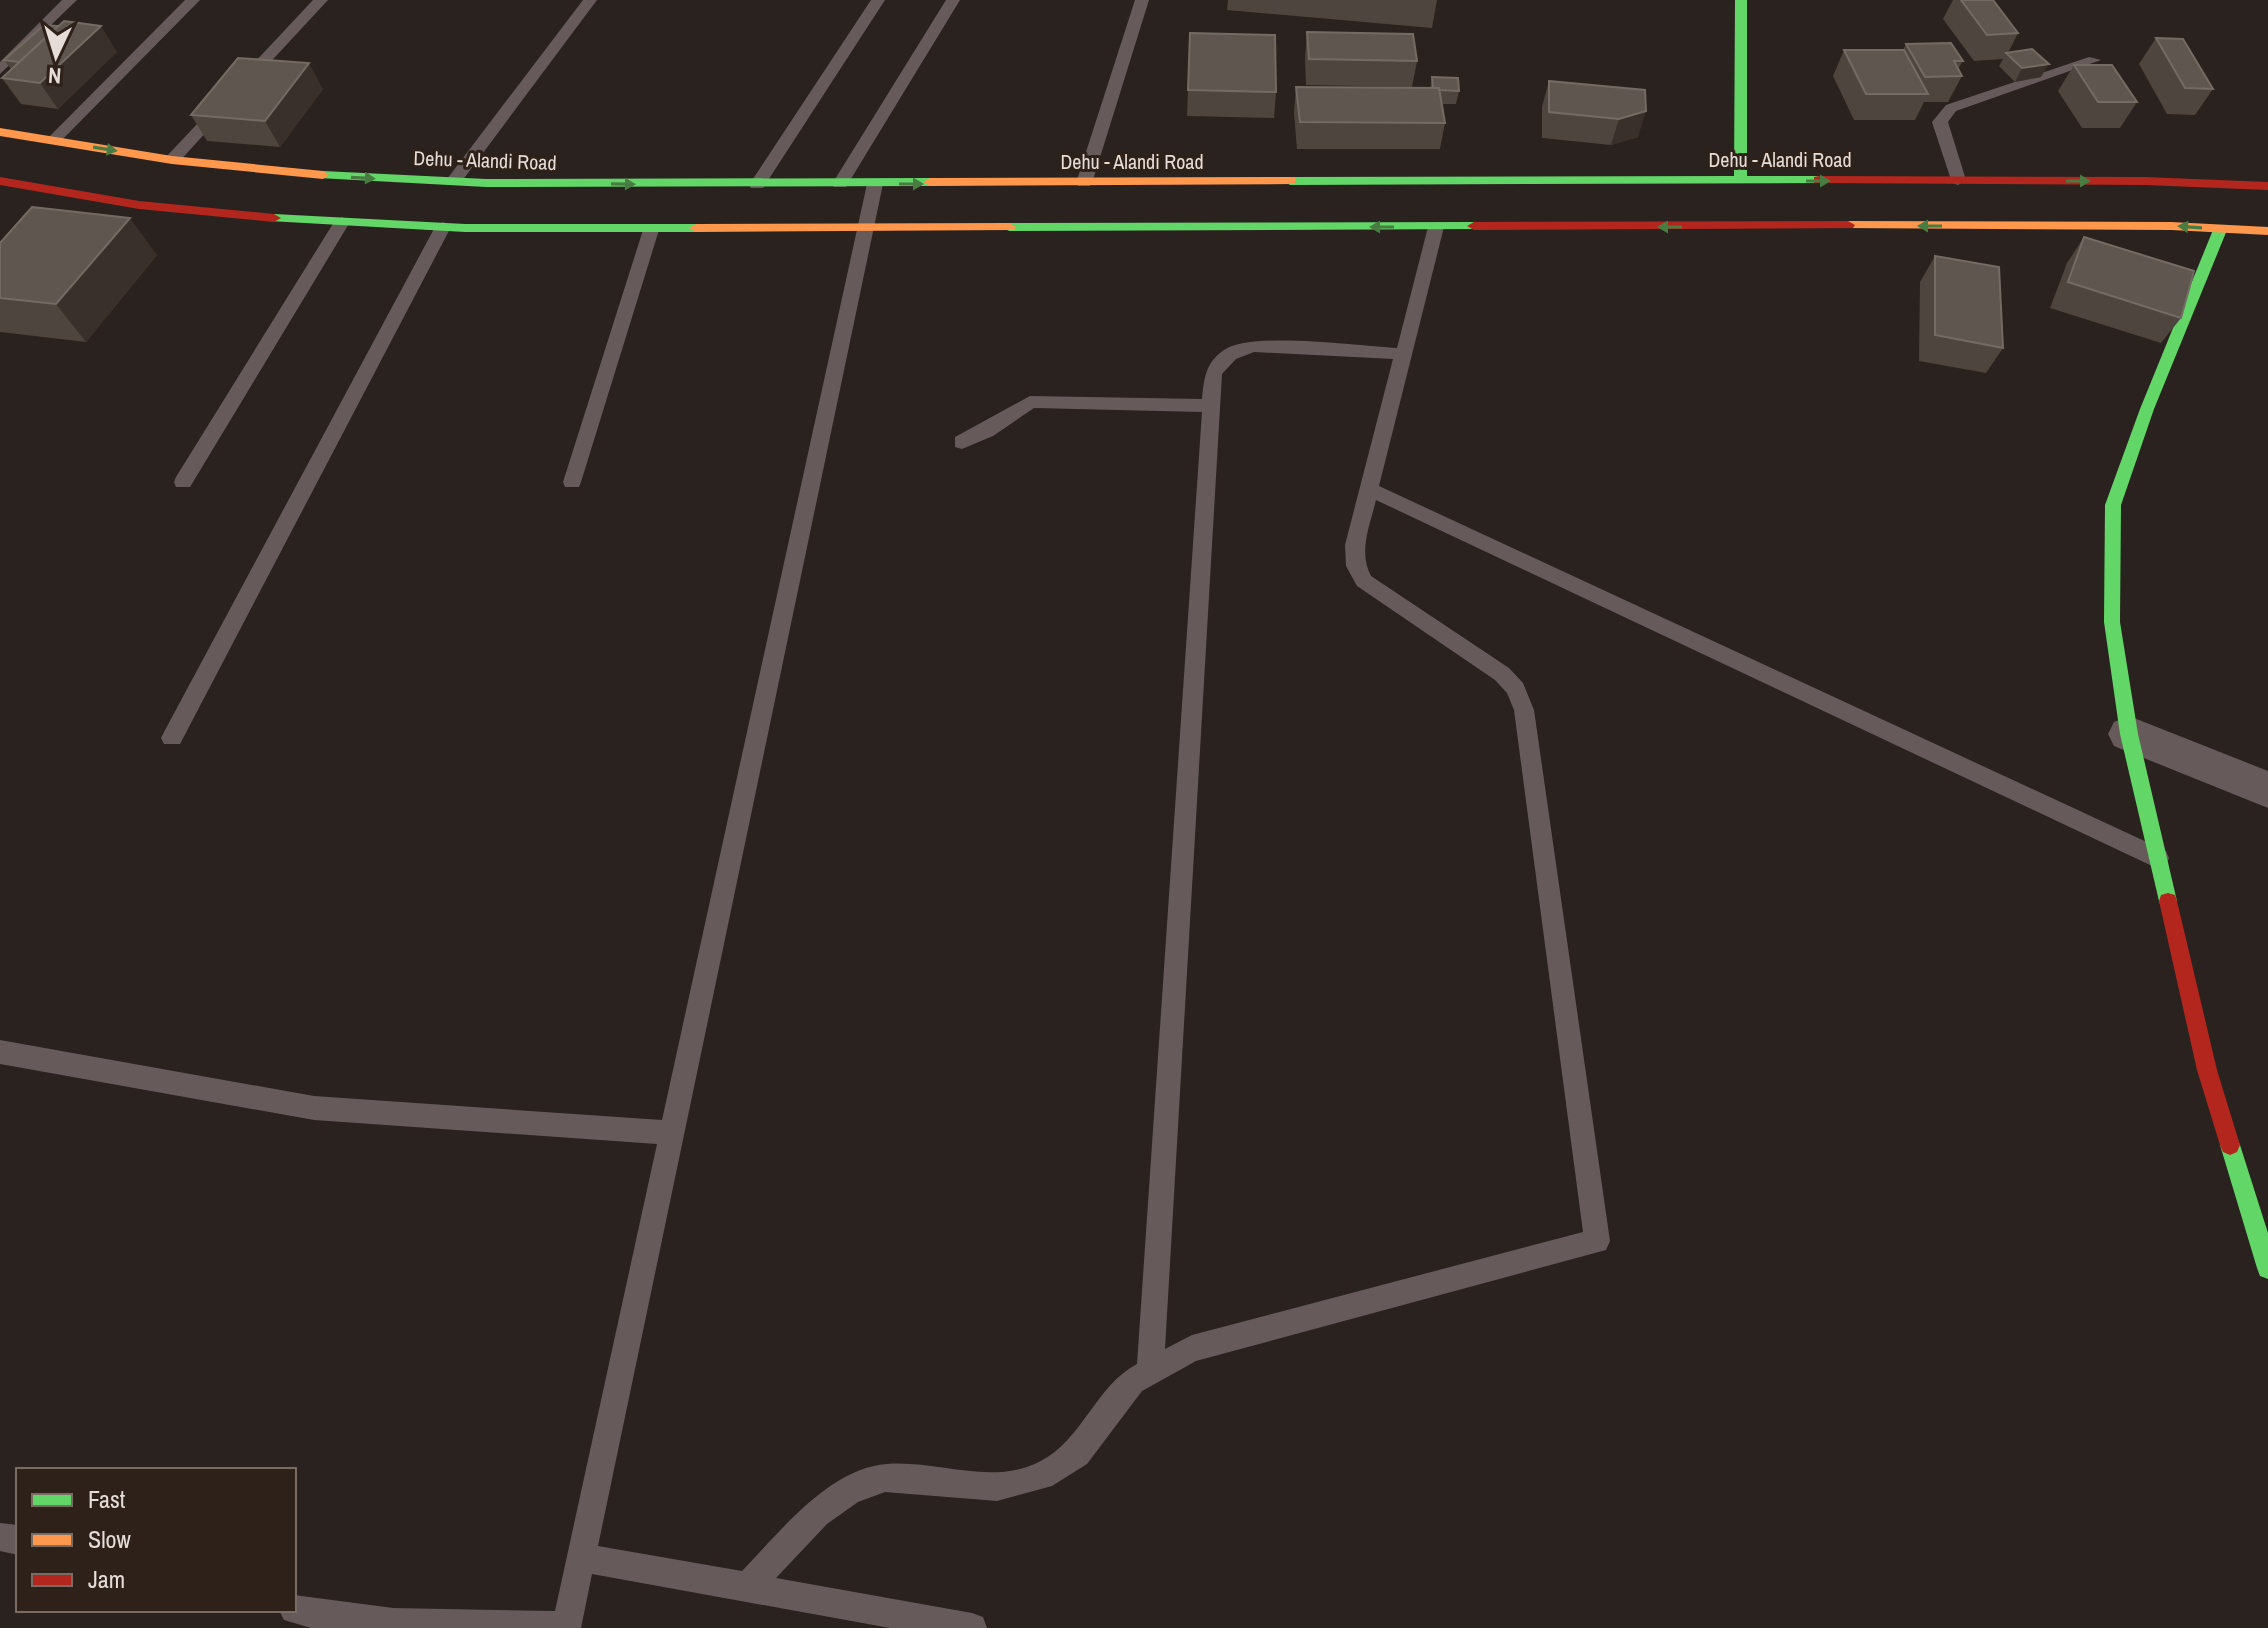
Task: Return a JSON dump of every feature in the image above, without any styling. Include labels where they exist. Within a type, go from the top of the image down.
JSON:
[{"type":"main road","points":[[1740,181],[1741,0]]},
{"type":"main road","name":"Dehu - Alandi Road","points":[[0,132],[172,160],[331,176],[453,182],[757,185],[1958,180],[2145,181],[2268,186]]},
{"type":"main road","points":[[0,181],[139,205],[443,227],[651,230],[2123,226],[2268,231]]},
{"type":"main road","points":[[2220,230],[2147,409],[2113,505],[2112,622],[2129,734],[2207,1070],[2268,1268]]},
{"type":"street","points":[[2129,734],[2268,790]]},
{"type":"lane","points":[[0,70],[70,0]]},
{"type":"lane","points":[[53,141],[193,0]]},
{"type":"lane","points":[[172,160],[321,0]]},
{"type":"lane","points":[[453,182],[590,0]]},
{"type":"lane","points":[[757,185],[878,0]]},
{"type":"lane","points":[[840,184],[953,0]]},
{"type":"lane","points":[[1084,183],[1142,0]]},
{"type":"lane","points":[[1958,180],[1940,122],[1943,113],[2094,60]]},
{"type":"lane","points":[[296,1610],[318,1616],[378,1621],[566,1627],[875,184]]},
{"type":"lane","points":[[183,482],[342,222]]},
{"type":"lane","points":[[172,738],[443,227]]},
{"type":"lane","points":[[747,1587],[817,1514],[849,1491],[885,1478],[997,1487],[1042,1476],[1077,1454],[1132,1381],[1192,1349],[1597,1241],[1524,710],[1516,689],[1502,674],[1364,581],[1356,566],[1355,545],[1436,227]]},
{"type":"lane","points":[[572,482],[651,230]]},
{"type":"lane","points":[[1150,1370],[1213,374],[1223,358],[1236,349],[1254,346],[1403,354]]},
{"type":"lane","points":[[962,442],[987,431],[1030,402],[1210,406]]},
{"type":"lane","points":[[1369,489],[1751,665],[2158,858]]},
{"type":"lane","points":[[0,1052],[314,1108],[672,1133]]},
{"type":"lane","points":[[581,1557],[972,1628]]},
{"type":"building","points":[[1961,0],[1993,0],[2018,33],[1987,35]]},
{"type":"building","points":[[64,21],[101,26],[40,83],[2,78]]},
{"type":"building","points":[[44,25],[58,26],[19,62],[4,60]]},
{"type":"building","points":[[1307,32],[1413,34],[1417,61],[1309,59]]},
{"type":"building","points":[[1190,33],[1275,35],[1276,92],[1188,90]]},
{"type":"building","points":[[2156,38],[2183,39],[2213,89],[2185,88]]},
{"type":"building","points":[[1951,43],[1963,61],[1954,61],[1962,76],[1925,77],[1906,44]]},
{"type":"building","points":[[2032,49],[2049,64],[2022,68],[2006,53]]},
{"type":"building","points":[[1844,50],[1904,50],[1928,94],[1866,94]]},
{"type":"building","points":[[238,58],[309,63],[265,121],[191,115]]},
{"type":"building","points":[[2074,65],[2112,65],[2137,102],[2098,102]]},
{"type":"building","points":[[1432,77],[1458,78],[1459,91],[1433,88]]},
{"type":"building","points":[[1549,81],[1645,90],[1646,111],[1619,119],[1549,112]]},
{"type":"building","points":[[1296,87],[1439,88],[1445,123],[1300,122]]},
{"type":"building","points":[[32,207],[130,218],[56,304],[0,298],[0,243]]},
{"type":"building","points":[[2084,237],[2194,271],[2181,318],[2068,282]]},
{"type":"building","points":[[1935,256],[1999,267],[2003,348],[1935,335]]},
{"type":"traffic: fast","points":[[1740,181],[1741,0]]},
{"type":"traffic: fast","points":[[323,175],[486,183],[930,182]]},
{"type":"traffic: fast","points":[[1290,181],[1819,180]]},
{"type":"traffic: fast","points":[[274,218],[465,228],[696,228]]},
{"type":"traffic: fast","points":[[1009,227],[1474,226]]},
{"type":"traffic: fast","points":[[2168,901],[2129,734],[2112,622],[2113,505],[2147,409],[2220,230]]},
{"type":"traffic: fast","points":[[2230,1145],[2268,1268]]},
{"type":"traffic: slow","points":[[0,132],[172,160],[323,175]]},
{"type":"traffic: slow","points":[[930,182],[1290,181]]},
{"type":"traffic: slow","points":[[1848,225],[2171,226],[2268,231]]},
{"type":"traffic: slow","points":[[696,228],[1009,227]]},
{"type":"traffic: jam","points":[[1819,180],[2145,181],[2268,186]]},
{"type":"traffic: jam","points":[[0,181],[139,205],[274,218]]},
{"type":"traffic: jam","points":[[1474,226],[1848,225]]},
{"type":"traffic: jam","points":[[2168,901],[2207,1070],[2230,1145]]}]
